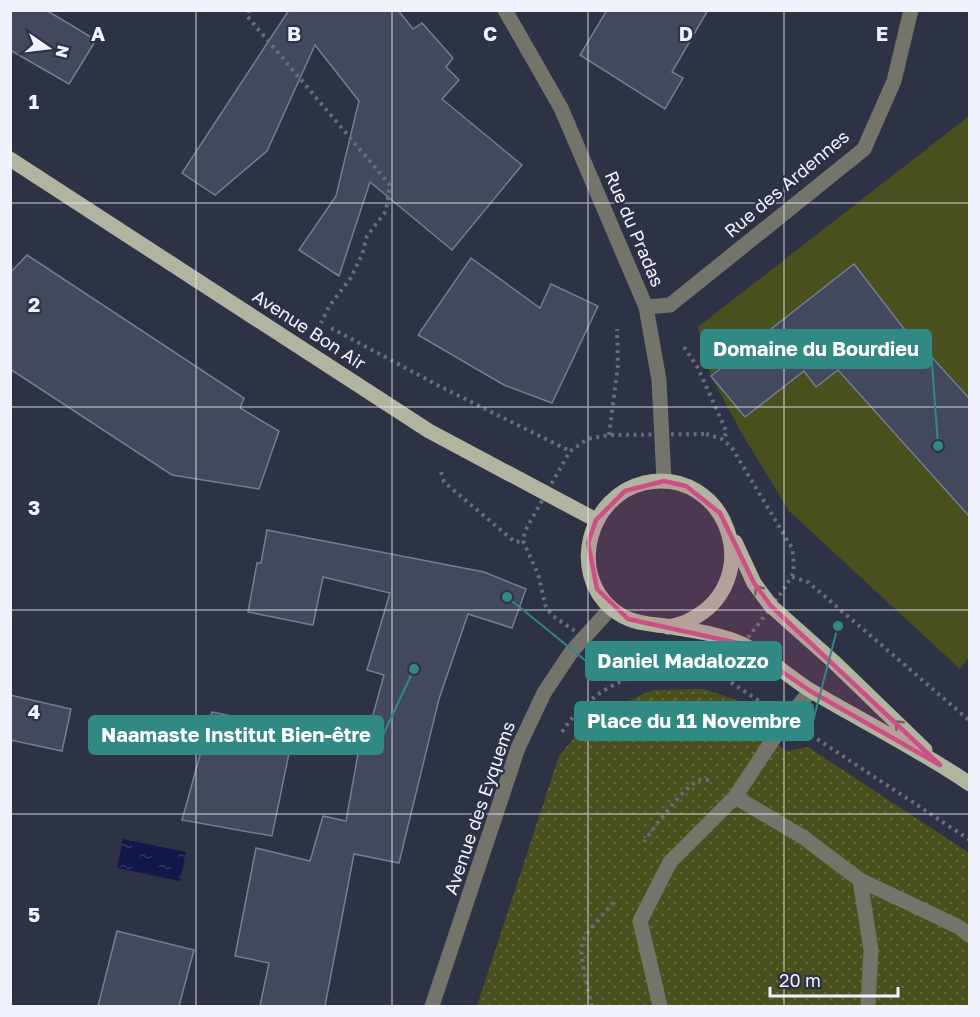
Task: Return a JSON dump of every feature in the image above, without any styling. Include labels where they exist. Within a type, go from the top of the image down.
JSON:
[{"type":"main road","name":"Avenue Bon Air","points":[[10,159],[429,430],[596,520]]},
{"type":"main road","points":[[940,765],[834,662],[771,606],[754,583],[720,513],[705,496],[686,486],[664,481],[644,483],[625,491],[608,503],[596,520],[588,543],[589,566],[597,589],[611,608],[628,619],[648,626],[717,635],[742,644],[810,691],[969,784]]},
{"type":"main road","points":[[668,627],[689,621],[707,610],[721,594],[730,575],[733,554],[730,532]]},
{"type":"street","name":"Rue du Pradas","points":[[505,10],[561,108],[646,307],[659,380],[664,481]]},
{"type":"street","name":"Rue des Ardennes","points":[[646,307],[670,305],[864,149],[894,81],[910,10]]},
{"type":"street","name":"Avenue des Eyquems","points":[[432,1006],[518,748],[544,693],[584,636],[611,608]]},
{"type":"street","points":[[660,1006],[640,921],[670,862],[735,797],[810,691]]},
{"type":"street","points":[[735,797],[803,837],[861,880],[959,927],[969,936]]},
{"type":"street","points":[[861,880],[871,950],[868,1006]]},
{"type":"path","points":[[249,10],[247,16],[390,185],[386,212],[367,236],[362,255],[350,279],[330,305],[321,323]]},
{"type":"path","points":[[609,435],[618,365],[616,308],[646,307]]},
{"type":"path","points":[[311,318],[441,387],[570,451]]},
{"type":"path","points":[[681,343],[688,350],[698,368],[727,433],[722,439]]},
{"type":"path","points":[[429,430],[444,482],[515,542],[523,541]]},
{"type":"path","points":[[558,738],[579,708],[610,686],[628,678],[678,668],[722,666],[729,661],[791,576],[794,562],[792,548],[732,448],[722,439],[706,435],[609,435],[588,439],[570,451],[525,531],[523,541],[538,574],[546,608],[553,616],[621,663],[628,678]]},
{"type":"path","points":[[791,576],[808,582],[969,720]]},
{"type":"path","points":[[722,666],[729,681],[969,840]]},
{"type":"highlighted area","points":[[664,481],[686,486],[720,513],[754,583],[771,606],[940,765],[810,691],[742,644],[628,619],[597,589],[588,543],[596,520],[625,491]]},
{"type":"green space","points":[[969,116],[970,656],[960,669],[789,511],[741,432],[711,376],[698,327]]},
{"type":"green space","points":[[704,689],[751,705],[759,733],[787,751],[808,747],[969,853],[969,1006],[477,1006],[559,756],[590,719],[652,690]]},
{"type":"water","points":[[123,839],[186,852],[180,881],[117,868]]},
{"type":"building","points":[[10,10],[46,10],[96,40],[69,84],[10,50]]},
{"type":"building","points":[[289,10],[398,10],[413,29],[422,23],[453,58],[446,67],[459,80],[442,99],[522,165],[452,250],[370,182],[339,276],[299,250],[336,196],[359,101],[315,45],[267,151],[215,195],[182,173]]},
{"type":"building","points":[[607,10],[708,10],[672,72],[683,78],[665,109],[580,55]]},
{"type":"building","points":[[27,255],[244,398],[240,408],[279,431],[259,489],[172,475],[10,369],[10,273]]},
{"type":"building","points":[[471,258],[540,308],[551,284],[598,306],[552,403],[504,385],[418,335]]},
{"type":"building","points":[[854,264],[915,343],[917,341],[969,398],[969,516],[838,370],[816,387],[804,371],[745,417],[711,376]]},
{"type":"building","points":[[267,530],[484,572],[526,589],[512,628],[468,614],[439,699],[399,863],[354,854],[325,1006],[260,1006],[269,963],[235,956],[256,848],[310,861],[323,816],[346,821],[360,743],[365,744],[384,675],[367,670],[390,593],[323,577],[313,625],[248,612],[257,563],[261,563]]},
{"type":"building","points":[[10,695],[71,709],[62,751],[10,740]]},
{"type":"building","points":[[212,712],[294,729],[272,836],[182,820]]},
{"type":"building","points":[[117,931],[194,950],[179,1006],[98,1006]]},
{"type":"place","name":"Domaine du Bourdieu","points":[[938,446]]},
{"type":"place","name":"Daniel Madalozzo","points":[[507,597]]},
{"type":"place","name":"Place du 11 Novembre","points":[[838,626]]},
{"type":"place","name":"Naamaste Institut Bien-être","points":[[414,669]]}]
